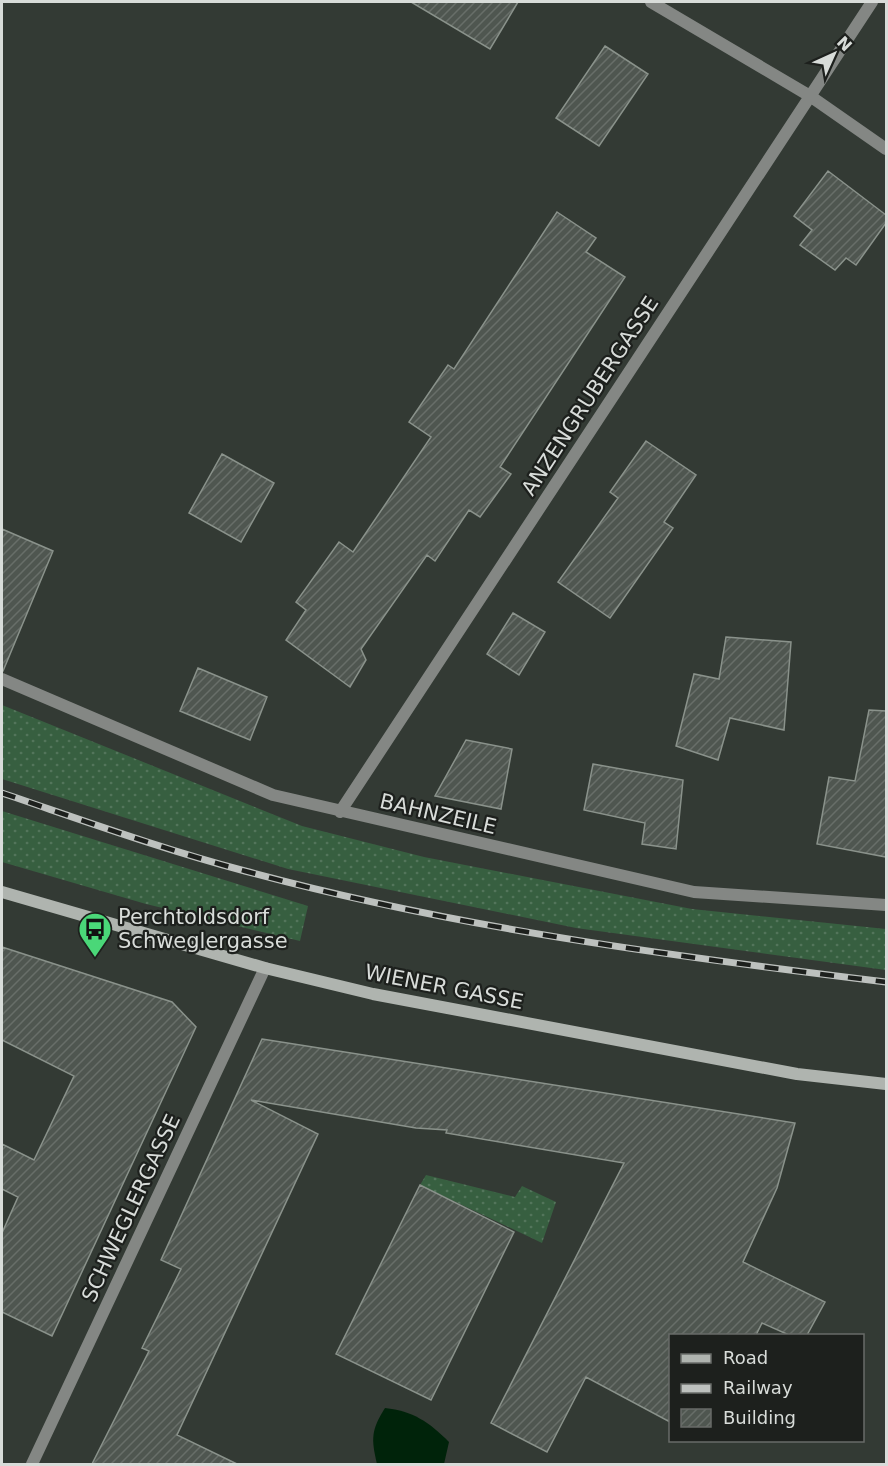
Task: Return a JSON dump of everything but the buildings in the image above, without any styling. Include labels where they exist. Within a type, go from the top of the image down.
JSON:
[{"type":"main road","name":"WIENER GASSE","points":[[2,892],[265,968],[373,994],[797,1074],[886,1084]]},
{"type":"street","points":[[651,2],[810,96],[886,149]]},
{"type":"street","name":"ANZENGRUBERGASSE","points":[[340,812],[872,2]]},
{"type":"street","name":"BAHNZEILE","points":[[2,679],[273,795],[694,892],[886,905]]},
{"type":"street","name":"SCHWEGLERGASSE","points":[[32,1464],[265,968]]},
{"type":"shaded area","points":[[2,705],[302,826],[424,857],[692,909],[886,929],[886,970],[576,928],[288,869],[2,779]]},
{"type":"shaded area","points":[[2,811],[308,906],[300,941],[146,904],[2,862]]},
{"type":"shaded area","points":[[426,1175],[515,1197],[522,1186],[556,1202],[542,1243],[420,1185]]},
{"type":"shaded area","points":[[385,1408],[412,1415],[442,1435],[449,1442],[444,1464],[377,1464],[374,1435]]},
{"type":"railway","points":[[2,793],[122,834],[245,871],[404,909],[564,938],[725,962],[886,982]]},
{"type":"place","name":"Perchtoldsdorf Schweglergasse","points":[[95,958]]}]
